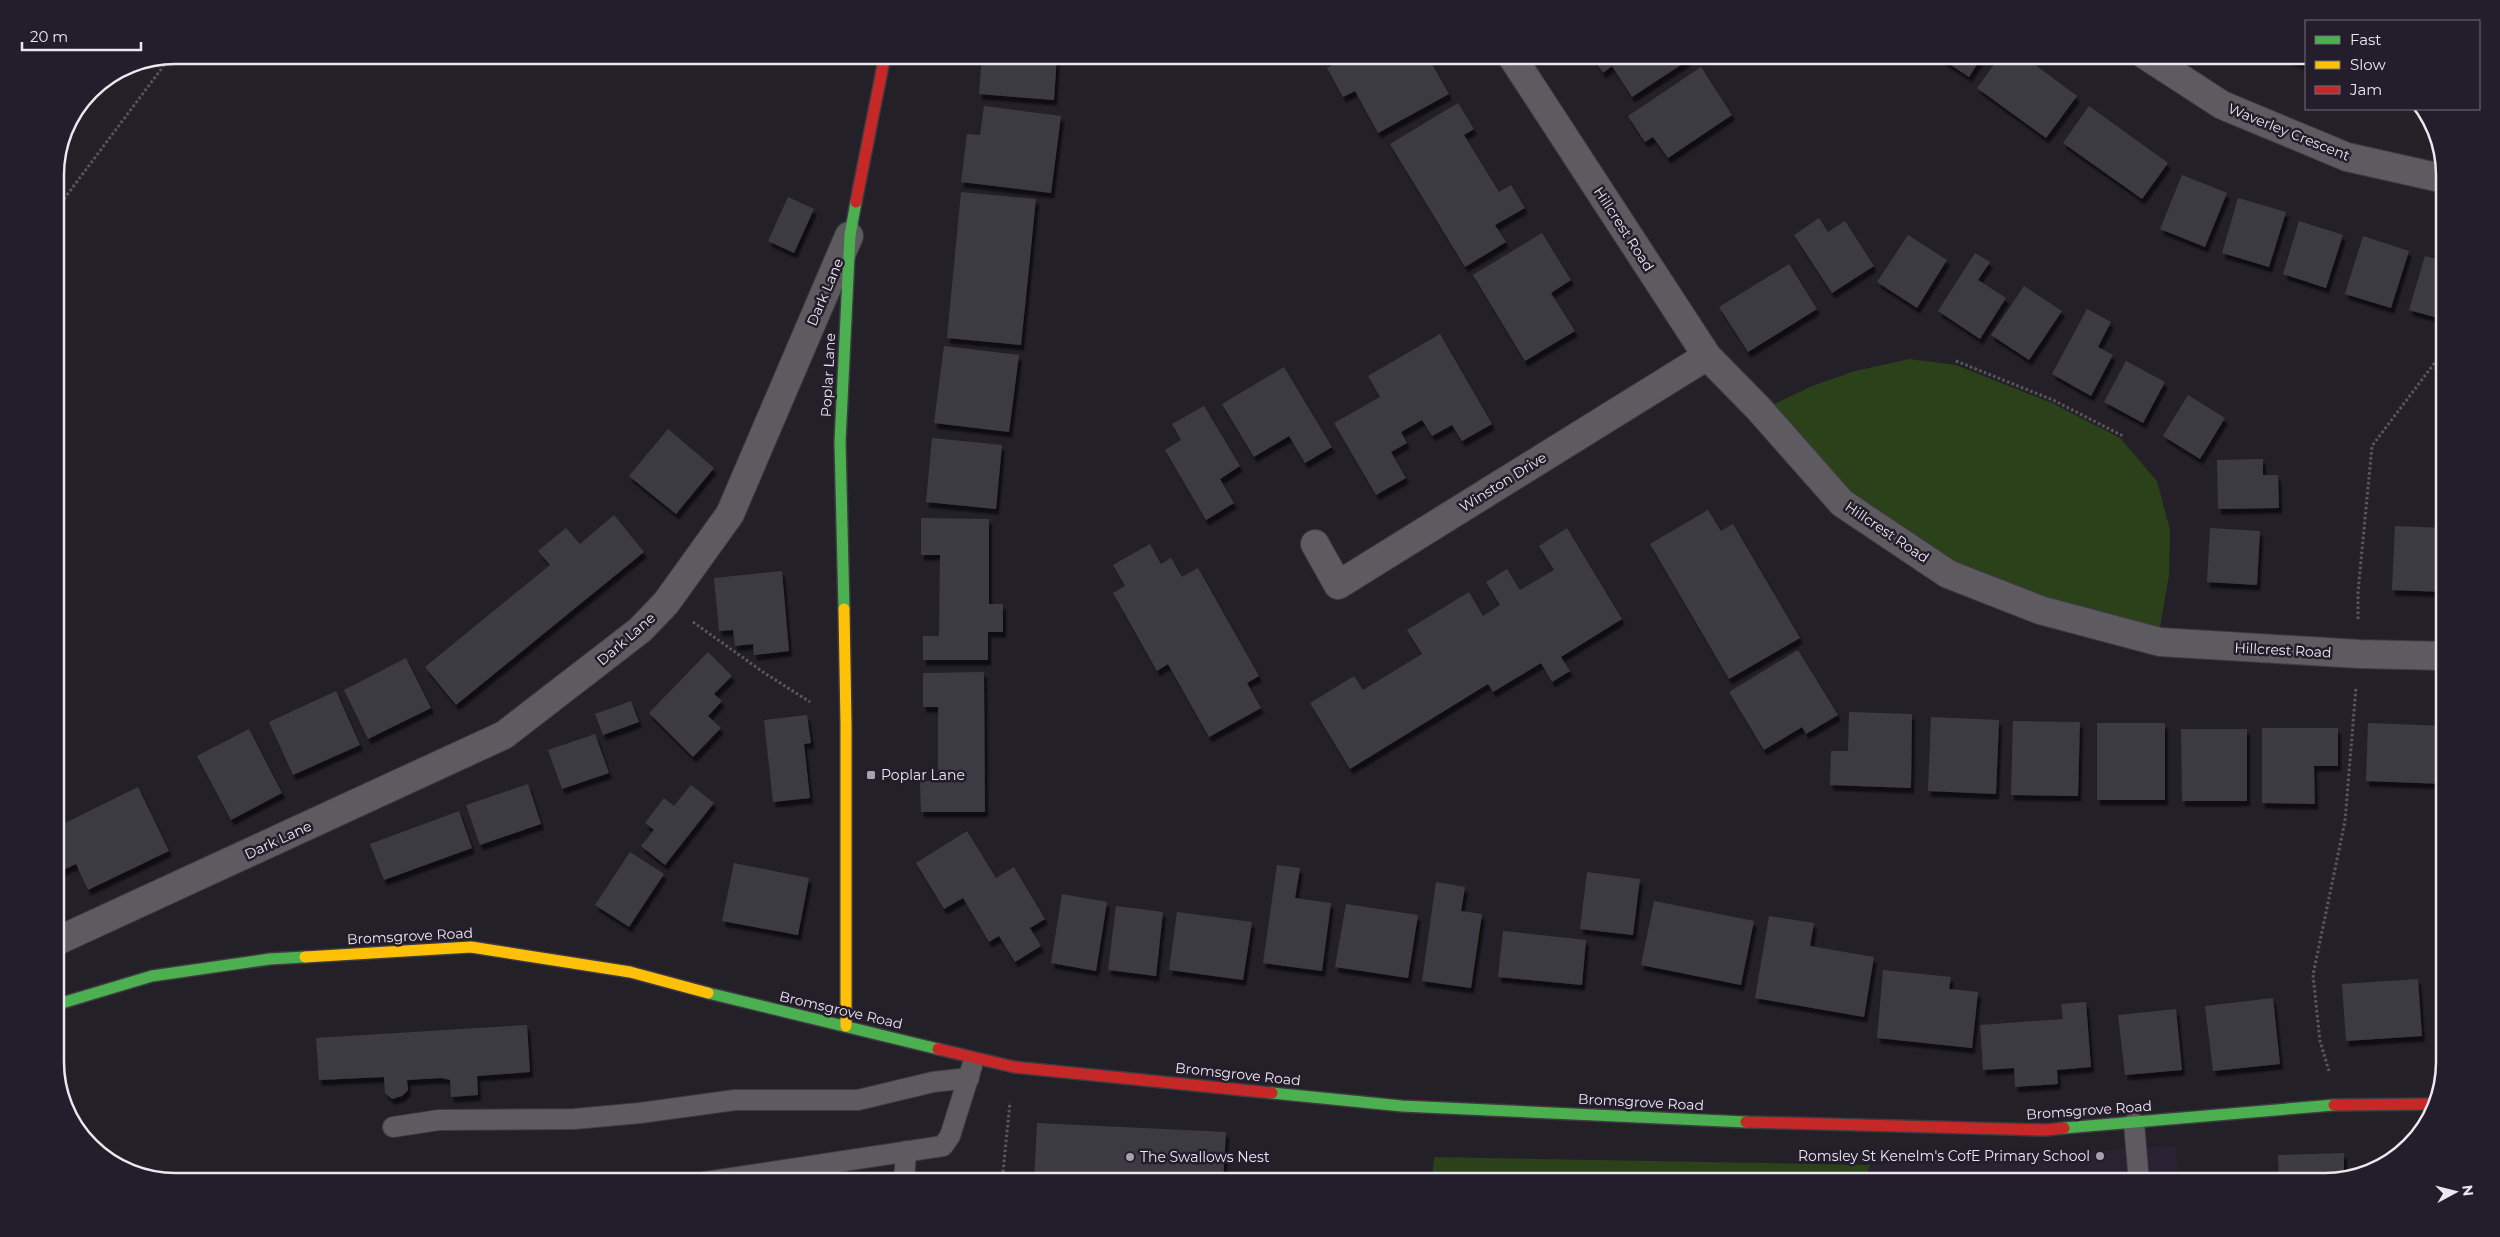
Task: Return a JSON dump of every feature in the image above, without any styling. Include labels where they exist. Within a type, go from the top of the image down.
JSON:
[{"type":"main road","name":"Dark Lane","points":[[850,235],[883,64]]},
{"type":"main road","name":"Poplar Lane","points":[[846,1026],[846,725],[840,442],[850,235]]},
{"type":"main road","name":"Bromsgrove Road","points":[[64,1002],[152,976],[270,959],[471,946],[630,972],[1014,1067],[1431,1107],[1804,1125],[2046,1130],[2338,1105],[2428,1104]]},
{"type":"street","name":"Hillcrest Road","points":[[1517,64],[1707,356],[1759,409],[1842,503],[1948,574],[2040,610],[2160,642],[2359,654],[2436,656]]},
{"type":"street","name":"Waverley Crescent","points":[[2159,64],[2222,105],[2347,157],[2436,177]]},
{"type":"street","name":"Dark Lane","points":[[64,938],[504,735],[640,630],[666,603],[730,514],[850,235]]},
{"type":"street","name":"Winston Drive","points":[[1315,544],[1338,585],[1707,356]]},
{"type":"lane","points":[[765,1173],[943,1146],[950,1136],[976,1058]]},
{"type":"lane","points":[[393,1127],[438,1120],[574,1119],[640,1113],[736,1100],[858,1100],[933,1082],[969,1078]]},
{"type":"lane","points":[[2134,1123],[2138,1173]]},
{"type":"lane","points":[[905,1173],[906,1152]]},
{"type":"path","points":[[64,198],[164,65]]},
{"type":"path","points":[[1956,361],[2053,400],[2123,436]]},
{"type":"path","points":[[2338,1105],[2320,1041],[2313,975],[2345,822],[2359,654],[2358,592],[2372,446],[2436,361]]},
{"type":"path","points":[[666,603],[763,672],[846,725]]},
{"type":"path","points":[[1003,1173],[1014,1067]]},
{"type":"shaded area","name":"Romsley St Kenelm's CofE Primary School","points":[[2176,1146],[2178,1173],[1867,1173],[1870,1165]]},
{"type":"green space","points":[[1909,359],[1956,365],[2052,403],[2120,438],[2157,481],[2170,530],[2169,575],[2158,639],[1950,570],[1845,500],[1764,409],[1812,386],[1855,371]]},
{"type":"green space","points":[[1434,1157],[1870,1165],[1867,1173],[1433,1173]]},
{"type":"building","points":[[981,64],[1056,64],[1054,100],[979,94]]},
{"type":"building","points":[[1334,64],[1432,64],[1449,94],[1378,133],[1355,91],[1343,97],[1327,68]]},
{"type":"building","points":[[1597,64],[1682,64],[1632,97],[1612,66],[1603,73]]},
{"type":"building","points":[[1950,64],[1977,64],[1969,77]]},
{"type":"building","points":[[1994,64],[2034,64],[2077,96],[2046,138],[1977,88]]},
{"type":"building","points":[[1701,67],[1732,115],[1668,158],[1653,137],[1645,142],[1628,116]]},
{"type":"building","points":[[1458,103],[1474,129],[1464,135],[1499,192],[1511,185],[1525,208],[1495,225],[1506,242],[1465,267],[1390,144]]},
{"type":"building","points":[[984,106],[1061,116],[1051,193],[961,182],[967,134],[980,135]]},
{"type":"building","points":[[2089,106],[2168,163],[2142,199],[2063,143]]},
{"type":"building","points":[[2182,175],[2227,193],[2205,247],[2160,229]]},
{"type":"building","points":[[961,192],[1036,199],[1021,345],[947,338]]},
{"type":"building","points":[[788,197],[814,209],[794,253],[768,241]]},
{"type":"building","points":[[2238,198],[2286,212],[2269,267],[2222,253]]},
{"type":"building","points":[[1819,218],[1828,232],[1845,221],[1874,266],[1832,293],[1794,235]]},
{"type":"building","points":[[2299,221],[2343,235],[2326,288],[2283,274]]},
{"type":"building","points":[[1542,233],[1571,280],[1551,293],[1575,331],[1525,361],[1473,275]]},
{"type":"building","points":[[1908,235],[1947,260],[1917,308],[1877,282]]},
{"type":"building","points":[[2363,236],[2409,251],[2391,308],[2345,294]]},
{"type":"building","points":[[1975,253],[1990,262],[1978,280],[2006,298],[1980,339],[1938,311]]},
{"type":"building","points":[[2425,256],[2436,259],[2436,318],[2409,310]]},
{"type":"building","points":[[1789,264],[1817,309],[1748,352],[1719,307]]},
{"type":"building","points":[[2024,286],[2062,311],[2029,360],[1991,335]]},
{"type":"building","points":[[2087,309],[2111,322],[2098,347],[2113,355],[2091,396],[2052,374]]},
{"type":"building","points":[[1440,334],[1492,424],[1462,441],[1452,425],[1432,436],[1422,420],[1401,432],[1407,443],[1391,452],[1406,478],[1376,495],[1334,423],[1380,397],[1368,376]]},
{"type":"building","points":[[944,346],[1019,355],[1009,432],[934,423]]},
{"type":"building","points":[[2126,361],[2165,382],[2143,423],[2104,402]]},
{"type":"building","points":[[1284,367],[1332,447],[1305,463],[1289,436],[1254,457],[1222,404]]},
{"type":"building","points":[[2188,395],[2225,418],[2200,459],[2163,436]]},
{"type":"building","points":[[1204,406],[1240,466],[1220,479],[1234,503],[1206,520],[1165,450],[1181,440],[1172,424]]},
{"type":"building","points":[[668,429],[714,468],[676,514],[629,476]]},
{"type":"building","points":[[932,438],[1002,445],[996,509],[926,502]]},
{"type":"building","points":[[2263,459],[2263,475],[2278,475],[2279,508],[2218,509],[2217,460]]},
{"type":"building","points":[[1708,510],[1721,531],[1733,524],[1800,638],[1729,679],[1650,544]]},
{"type":"building","points":[[614,515],[644,552],[456,705],[425,667],[550,565],[538,551],[566,528],[580,544]]},
{"type":"building","points":[[921,518],[989,519],[989,604],[1003,604],[1003,632],[988,632],[988,660],[923,660],[923,636],[939,636],[940,555],[921,555]]},
{"type":"building","points":[[2395,526],[2436,528],[2436,592],[2392,590]]},
{"type":"building","points":[[1567,528],[1622,619],[1561,657],[1570,671],[1552,682],[1541,663],[1493,692],[1488,684],[1350,769],[1310,703],[1354,676],[1363,690],[1422,654],[1407,630],[1469,592],[1483,616],[1500,605],[1486,582],[1507,569],[1520,590],[1554,570],[1539,546]]},
{"type":"building","points":[[2210,528],[2260,531],[2257,585],[2207,582]]},
{"type":"building","points":[[1150,544],[1161,564],[1171,558],[1182,577],[1198,568],[1259,676],[1247,683],[1261,708],[1209,737],[1168,664],[1157,671],[1113,593],[1125,586],[1113,565]]},
{"type":"building","points":[[782,571],[789,651],[754,655],[753,644],[735,646],[733,630],[719,631],[714,578]]},
{"type":"building","points":[[1798,650],[1838,715],[1806,734],[1802,727],[1764,750],[1729,692]]},
{"type":"building","points":[[708,652],[732,676],[714,694],[722,701],[708,716],[721,728],[693,757],[649,713]]},
{"type":"building","points":[[406,658],[431,708],[368,739],[344,690]]},
{"type":"building","points":[[984,672],[985,812],[921,812],[920,781],[938,781],[938,707],[923,707],[923,673]]},
{"type":"building","points":[[336,691],[360,745],[293,775],[269,722]]},
{"type":"building","points":[[631,701],[639,722],[603,735],[595,714]]},
{"type":"building","points":[[1849,712],[1912,714],[1911,788],[1830,785],[1831,751],[1848,751]]},
{"type":"building","points":[[807,715],[811,743],[804,744],[810,798],[773,802],[764,720]]},
{"type":"building","points":[[1931,717],[1999,720],[1996,794],[1928,791]]},
{"type":"building","points":[[2013,721],[2080,722],[2078,796],[2011,795]]},
{"type":"building","points":[[2097,723],[2165,723],[2165,800],[2097,800]]},
{"type":"building","points":[[2368,723],[2436,726],[2436,784],[2366,781]]},
{"type":"building","points":[[2262,728],[2338,728],[2338,766],[2314,766],[2315,804],[2262,803]]},
{"type":"building","points":[[249,729],[282,793],[231,820],[197,756]]},
{"type":"building","points":[[2181,729],[2247,729],[2247,801],[2182,801]]},
{"type":"building","points":[[595,734],[609,773],[562,789],[548,750]]},
{"type":"building","points":[[528,784],[541,824],[480,845],[466,805]]},
{"type":"building","points":[[691,785],[714,803],[665,865],[641,846],[654,830],[645,823],[664,798],[674,806]]},
{"type":"building","points":[[138,787],[169,851],[88,890],[76,864],[64,870],[64,824]]},
{"type":"building","points":[[459,811],[472,848],[384,880],[370,844]]},
{"type":"building","points":[[967,831],[996,878],[1014,867],[1045,919],[1030,928],[1041,946],[1015,962],[999,936],[989,942],[963,898],[944,909],[916,863]]},
{"type":"building","points":[[630,852],[664,874],[629,927],[595,905]]},
{"type":"building","points":[[734,863],[809,878],[798,935],[722,921]]},
{"type":"building","points":[[1277,865],[1300,868],[1295,898],[1331,903],[1322,971],[1263,963]]},
{"type":"building","points":[[1587,872],[1640,879],[1633,935],[1580,929]]},
{"type":"building","points":[[1436,882],[1465,887],[1461,911],[1482,914],[1471,988],[1422,981]]},
{"type":"building","points":[[1062,894],[1107,902],[1096,971],[1051,963]]},
{"type":"building","points":[[1654,901],[1754,921],[1741,985],[1641,965]]},
{"type":"building","points":[[1346,904],[1418,915],[1408,978],[1335,967]]},
{"type":"building","points":[[1116,906],[1163,912],[1156,976],[1108,970]]},
{"type":"building","points":[[1177,912],[1252,922],[1243,980],[1169,970]]},
{"type":"building","points":[[1769,916],[1814,923],[1810,946],[1874,957],[1864,1017],[1755,998]]},
{"type":"building","points":[[1503,931],[1586,940],[1582,985],[1498,977]]},
{"type":"building","points":[[1883,970],[1951,977],[1949,989],[1978,992],[1972,1048],[1877,1038]]},
{"type":"building","points":[[2418,979],[2422,1036],[2346,1041],[2342,984]]},
{"type":"building","points":[[2273,998],[2280,1064],[2213,1071],[2205,1006]]},
{"type":"building","points":[[2086,1002],[2091,1067],[2057,1070],[2058,1084],[2015,1087],[2014,1068],[1983,1070],[1980,1025],[2063,1019],[2061,1004]]},
{"type":"building","points":[[2176,1009],[2182,1070],[2125,1075],[2118,1015]]},
{"type":"building","points":[[527,1025],[530,1072],[477,1076],[478,1095],[451,1097],[450,1080],[441,1078],[407,1080],[408,1090],[402,1096],[392,1099],[385,1093],[384,1077],[319,1080],[316,1038]]},
{"type":"building","name":"The Swallows Nest","points":[[1037,1123],[1226,1132],[1224,1173],[1034,1173]]},
{"type":"building","points":[[2344,1153],[2344,1171],[2279,1173],[2278,1155]]},
{"type":"traffic: fast","points":[[844,609],[840,442],[850,235],[856,202]]},
{"type":"traffic: fast","points":[[64,1002],[152,976],[270,959],[305,957]]},
{"type":"traffic: fast","points":[[708,993],[938,1049]]},
{"type":"traffic: fast","points":[[1272,1093],[1402,1106],[1746,1122]]},
{"type":"traffic: fast","points":[[2064,1128],[2334,1105]]},
{"type":"traffic: slow","points":[[844,609],[846,1026]]},
{"type":"traffic: slow","points":[[305,957],[471,947],[630,972],[708,993]]},
{"type":"traffic: jam","points":[[856,202],[883,64]]},
{"type":"traffic: jam","points":[[938,1049],[1014,1067],[1272,1093]]},
{"type":"traffic: jam","points":[[2334,1105],[2428,1104]]},
{"type":"traffic: jam","points":[[1746,1122],[2046,1130],[2064,1128]]},
{"type":"place","name":"Poplar Lane","points":[[871,775]]},
{"type":"place","name":"Romsley St Kenelm's CofE Primary School","points":[[2100,1156]]},
{"type":"place","name":"The Swallows Nest","points":[[1130,1157]]}]
